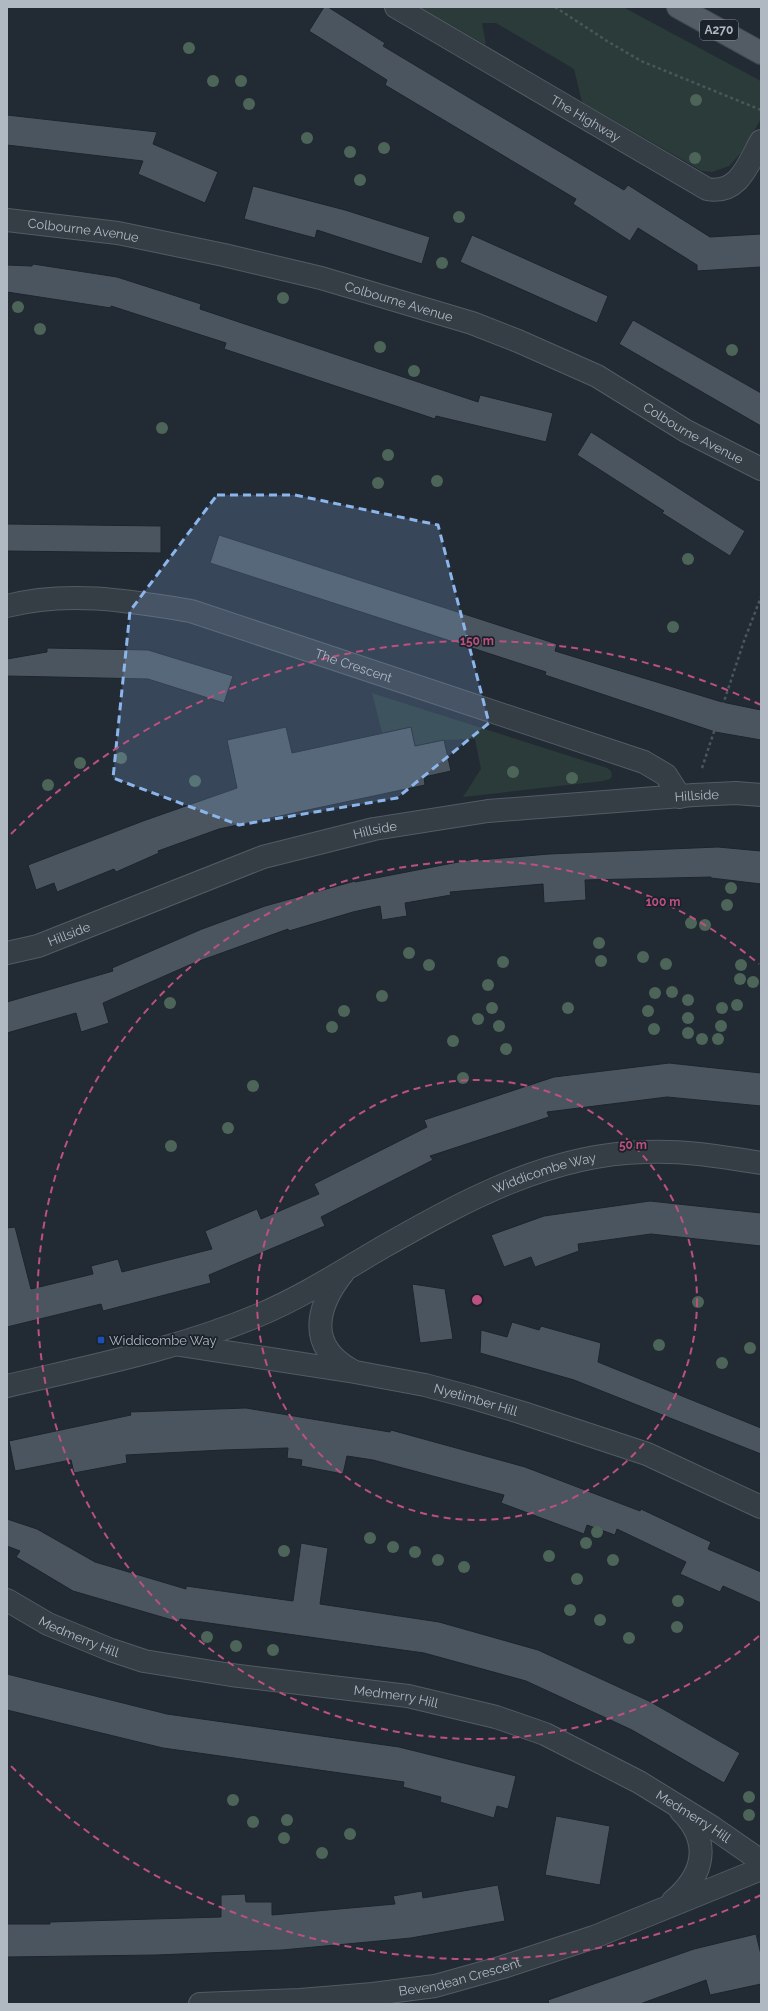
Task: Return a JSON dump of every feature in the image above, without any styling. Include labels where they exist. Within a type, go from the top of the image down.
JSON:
[{"type":"main road","name":"A270","points":[[678,7],[761,52]]},
{"type":"street","name":"The Highway","points":[[396,7],[707,189],[715,190],[731,186],[738,180],[761,140]]},
{"type":"street","name":"Colbourne Avenue","points":[[7,220],[118,233],[222,254],[321,278],[472,323],[518,341],[597,376],[686,431],[761,469]]},
{"type":"street","name":"The Crescent","points":[[7,606],[51,598],[92,598],[132,601],[191,611],[644,762],[666,775],[687,796]]},
{"type":"street","name":"Hillside","points":[[7,954],[38,946],[263,857],[367,831],[488,811],[687,796],[736,793],[761,794]]},
{"type":"street","name":"Widdicombe Way","points":[[7,1386],[175,1344],[260,1315],[298,1296],[429,1221],[478,1196],[508,1183],[565,1163],[603,1156],[644,1152],[683,1153],[761,1163]]},
{"type":"street","name":"Widdicombe Way","points":[[348,1268],[335,1284],[325,1302],[320,1328],[321,1337],[330,1355],[341,1364],[355,1372]]},
{"type":"street","name":"Nyetimber Hill","points":[[175,1344],[355,1372],[425,1385],[575,1429],[647,1454],[761,1507]]},
{"type":"street","name":"Medmerry Hill","points":[[7,1600],[48,1624],[111,1650],[144,1661],[239,1676],[408,1696],[496,1718],[546,1734],[608,1765],[658,1794],[712,1827],[761,1861]]},
{"type":"street","name":"Bevendean Crescent","points":[[658,1794],[679,1810],[692,1824],[698,1837],[701,1852],[698,1871],[692,1882],[674,1901],[663,1909]]},
{"type":"street","name":"Bevendean Crescent","points":[[200,2004],[373,1994],[435,1986],[503,1967],[594,1937],[761,1869]]},
{"type":"path","points":[[555,7],[641,61],[761,110]]},
{"type":"path","points":[[687,796],[761,597]]},
{"type":"highlighted area","points":[[217,495],[295,495],[438,525],[489,723],[397,798],[239,825],[113,778],[130,611]]},
{"type":"shaded area","points":[[420,7],[623,7],[759,80],[761,82],[761,119],[741,153],[729,166],[712,172],[702,171],[582,102],[574,69],[496,23],[482,23],[486,45]]},
{"type":"shaded area","points":[[372,693],[607,768],[611,771],[612,776],[610,779],[603,781],[463,797],[481,769],[475,739],[444,740],[415,746],[411,727],[382,733]]},
{"type":"building","points":[[324,7],[328,7],[385,43],[383,46],[624,190],[628,185],[710,237],[761,234],[761,267],[697,271],[697,265],[638,228],[630,241],[573,204],[576,199],[385,85],[387,80],[309,31]]},
{"type":"building","points":[[7,115],[157,132],[153,144],[218,172],[205,203],[138,174],[143,161],[7,145]]},
{"type":"building","points":[[253,186],[345,210],[430,237],[422,264],[317,230],[315,238],[244,219]]},
{"type":"building","points":[[472,235],[608,296],[597,323],[460,262]]},
{"type":"building","points":[[33,264],[117,277],[201,304],[200,309],[478,402],[480,395],[553,413],[546,442],[436,416],[435,419],[224,349],[226,343],[111,306],[111,308],[7,292],[7,265],[32,266]]},
{"type":"building","points":[[633,320],[761,393],[761,426],[619,344]]},
{"type":"building","points":[[591,432],[745,531],[730,556],[662,513],[664,511],[577,455]]},
{"type":"building","points":[[7,524],[161,526],[161,553],[7,551]]},
{"type":"building","points":[[219,535],[557,644],[555,651],[722,702],[761,710],[761,740],[715,732],[545,675],[546,672],[210,563]]},
{"type":"building","points":[[47,648],[148,650],[233,676],[224,703],[148,679],[7,676],[7,659],[47,652]]},
{"type":"building","points":[[286,727],[292,753],[411,727],[415,746],[444,740],[451,771],[424,777],[425,785],[219,829],[158,851],[159,853],[116,872],[114,869],[57,892],[54,883],[36,890],[28,865],[143,821],[237,788],[227,740]]},
{"type":"building","points":[[718,847],[761,851],[761,884],[711,877],[585,880],[586,900],[544,903],[543,884],[450,892],[451,895],[405,903],[407,916],[382,920],[380,906],[353,912],[289,931],[288,929],[194,963],[103,1003],[109,1023],[81,1032],[76,1013],[7,1033],[7,1002],[113,971],[112,968],[202,929],[265,906],[355,881],[479,858],[479,860],[549,854]]},
{"type":"building","points":[[669,1063],[761,1073],[761,1106],[667,1097],[547,1112],[549,1117],[430,1156],[433,1160],[321,1217],[325,1226],[209,1275],[211,1283],[103,1311],[101,1304],[7,1327],[7,1228],[15,1227],[31,1289],[93,1274],[91,1266],[118,1259],[122,1272],[212,1249],[205,1231],[257,1209],[261,1219],[319,1194],[314,1184],[427,1127],[424,1120],[554,1077]]},
{"type":"building","points":[[650,1201],[761,1213],[761,1246],[651,1234],[578,1244],[579,1251],[535,1267],[531,1257],[504,1267],[491,1235],[544,1216]]},
{"type":"building","points":[[412,1284],[445,1289],[453,1339],[420,1343]]},
{"type":"building","points":[[512,1322],[539,1330],[541,1326],[601,1343],[598,1362],[761,1428],[761,1454],[574,1380],[480,1353],[481,1330],[507,1337]]},
{"type":"building","points":[[246,1408],[390,1432],[391,1430],[525,1467],[640,1511],[641,1509],[711,1542],[708,1549],[761,1572],[761,1603],[723,1586],[720,1592],[680,1574],[686,1562],[617,1529],[615,1535],[587,1525],[584,1534],[501,1503],[504,1495],[373,1460],[347,1456],[343,1474],[301,1466],[302,1460],[287,1458],[288,1448],[126,1455],[127,1463],[74,1473],[71,1460],[15,1471],[9,1441],[131,1415],[130,1412]]},
{"type":"building","points":[[7,1519],[37,1529],[95,1562],[186,1589],[186,1586],[293,1601],[301,1543],[328,1548],[320,1604],[439,1622],[538,1650],[649,1701],[740,1753],[724,1783],[632,1730],[526,1681],[424,1653],[180,1619],[179,1622],[73,1591],[16,1557],[20,1551],[7,1546]]},
{"type":"building","points":[[7,1674],[167,1714],[399,1747],[516,1776],[508,1809],[497,1806],[494,1818],[440,1802],[441,1797],[403,1787],[404,1782],[163,1748],[7,1710]]},
{"type":"building","points":[[556,1816],[610,1826],[600,1885],[545,1875]]},
{"type":"building","points":[[498,1885],[505,1921],[411,1938],[282,1950],[156,1955],[7,1957],[7,1924],[50,1924],[50,1922],[221,1917],[221,1895],[245,1894],[246,1902],[272,1902],[272,1915],[395,1904],[393,1896],[422,1891],[423,1898]]},
{"type":"building","points":[[756,1934],[761,1955],[761,1984],[710,1995],[706,1980],[640,2004],[549,2004],[548,2000],[694,1949]]},
{"type":"place","name":"Widdicombe Way","points":[[101,1340]]}]
